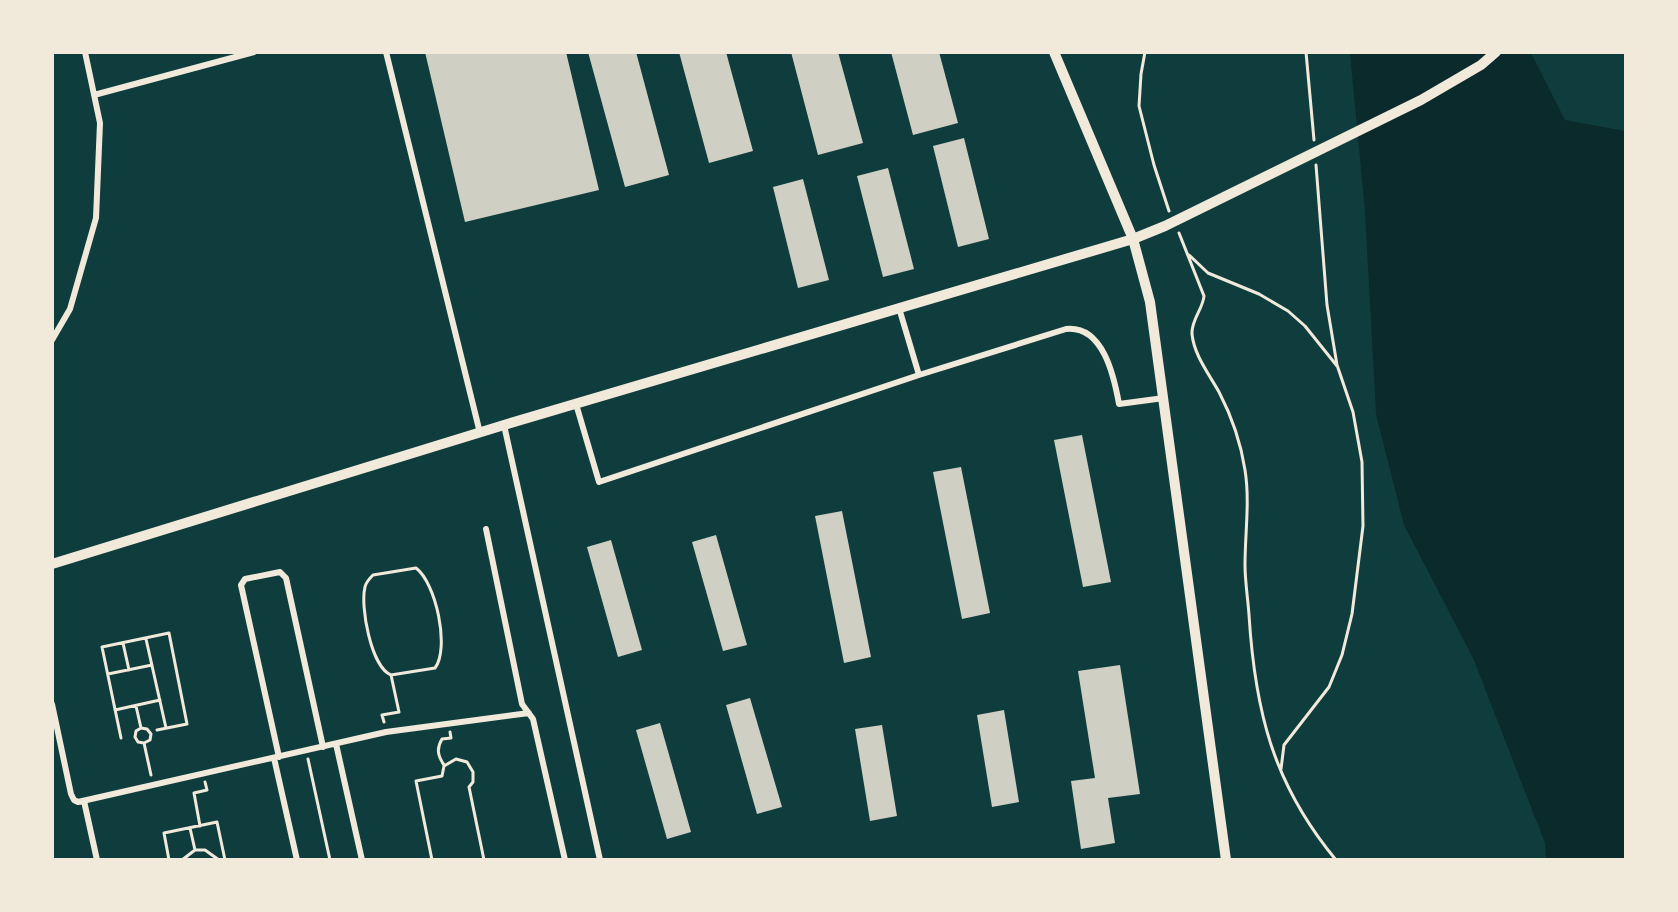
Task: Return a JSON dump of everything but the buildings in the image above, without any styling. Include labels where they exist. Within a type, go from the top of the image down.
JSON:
[{"type":"street","points":[[52,340],[70,309],[96,218],[100,123],[85,52]]},
{"type":"street","points":[[94,95],[254,52]]},
{"type":"street","points":[[386,52],[480,433]]},
{"type":"street","points":[[1054,52],[1133,239],[1150,302],[1226,860]]},
{"type":"street","points":[[52,564],[504,425],[1133,239],[1165,226],[1314,150],[1420,100],[1481,65],[1496,52]]},
{"type":"street","points":[[899,309],[919,375]]},
{"type":"street","points":[[576,404],[599,482],[919,375],[1077,327],[1094,338],[1106,357],[1119,404],[1164,398]]},
{"type":"street","points":[[504,425],[600,860]]},
{"type":"street","points":[[486,529],[522,704],[533,718],[565,860]]},
{"type":"street","points":[[297,860],[241,585],[245,579],[280,572],[286,578],[323,747]]},
{"type":"street","points":[[52,704],[71,794],[78,802],[386,732],[529,713]]},
{"type":"street","points":[[336,744],[362,860]]},
{"type":"street","points":[[84,801],[97,860]]},
{"type":"path","points":[[1145,52],[1139,106],[1154,165],[1170,213]]},
{"type":"path","points":[[1281,772],[1284,745],[1329,687],[1342,655],[1352,614],[1363,526],[1362,462],[1353,412],[1338,368],[1327,305],[1306,52]]},
{"type":"path","points":[[1179,233],[1204,296],[1203,306],[1194,323],[1192,333],[1195,346],[1230,417],[1245,469],[1248,495],[1245,566],[1254,665],[1265,729],[1281,772],[1306,819],[1336,860]]},
{"type":"path","points":[[1188,254],[1208,273],[1259,294],[1288,312],[1305,326],[1338,368]]},
{"type":"path","points":[[416,568],[422,572],[429,583],[435,600],[441,631],[438,663],[435,668],[391,675],[387,674],[380,665],[373,650],[367,627],[365,587],[373,575],[416,568]]},
{"type":"path","points":[[122,738],[102,647],[169,633],[188,724],[157,730]]},
{"type":"path","points":[[146,638],[166,728]]},
{"type":"path","points":[[123,643],[129,670]]},
{"type":"path","points":[[108,674],[152,665]]},
{"type":"path","points":[[386,732],[382,715],[399,712],[391,675]]},
{"type":"path","points":[[115,710],[160,700]]},
{"type":"path","points":[[136,705],[141,728]]},
{"type":"path","points":[[432,860],[416,781],[442,776],[444,766],[438,747],[441,740],[451,738],[448,724]]},
{"type":"path","points":[[141,728],[147,729],[151,734],[150,740],[144,743],[138,742],[135,737],[136,731],[141,728]]},
{"type":"path","points":[[144,743],[154,786]]},
{"type":"path","points":[[306,751],[330,860]]},
{"type":"path","points":[[444,766],[450,761],[461,759],[467,762],[473,772],[473,782],[469,787],[484,860]]},
{"type":"path","points":[[200,826],[194,793],[207,790],[203,774]]},
{"type":"path","points":[[170,860],[164,834],[217,822],[225,860]]},
{"type":"path","points":[[190,828],[195,850]]},
{"type":"path","points":[[182,860],[195,850],[205,850],[219,860]]},
{"type":"water","points":[[1350,53],[1531,53],[1565,120],[1625,131],[1625,859],[1546,859],[1545,843],[1473,658],[1404,525],[1376,414],[1365,212]]}]
